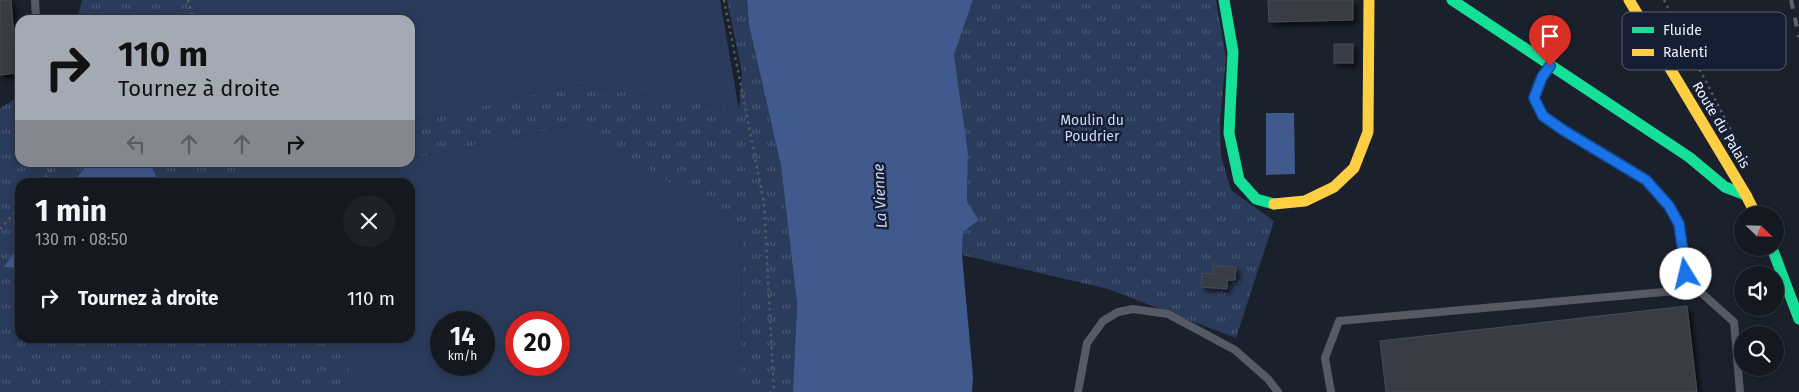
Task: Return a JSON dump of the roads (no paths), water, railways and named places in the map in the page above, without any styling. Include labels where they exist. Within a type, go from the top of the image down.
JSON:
[{"type":"street","points":[[1224,0],[1233,52],[1228,133],[1239,180],[1256,199],[1274,204],[1304,201],[1334,187],[1354,168],[1368,132],[1369,0]]},
{"type":"street","points":[[1452,0],[1688,157],[1725,187],[1746,195]]},
{"type":"street","name":"Route du Palais","points":[[1629,0],[1636,12]]},
{"type":"street","name":"Route du Palais","points":[[1671,70],[1752,206]]},
{"type":"street","points":[[1775,256],[1799,319]]},
{"type":"lane","points":[[35,0],[36,15]]},
{"type":"lane","points":[[1550,66],[1542,77],[1534,98],[1543,116],[1646,180],[1669,206],[1679,224],[1686,274],[1697,289],[1734,322],[1740,392]]},
{"type":"lane","points":[[1331,392],[1325,358],[1339,321],[1697,289]]},
{"type":"lane","points":[[1078,392],[1087,344],[1103,321],[1118,312],[1133,309],[1168,314],[1234,350],[1268,379],[1278,392]]},
{"type":"water","name":"La Vienne","points":[[747,0],[973,0],[954,55],[968,152],[967,202],[979,220],[963,232],[962,255],[973,377],[972,392],[793,392],[797,304],[781,166],[749,25]]},
{"type":"water","points":[[1266,113],[1294,113],[1295,174],[1266,175]]},
{"type":"water","points":[[86,167],[152,167],[157,178],[76,178]]},
{"type":"water","points":[[15,251],[15,268],[4,267]]},
{"type":"railway","points":[[1791,0],[1799,37]]},
{"type":"park label","name":"Moulin du Poudrier","points":[[1092,128]]}]
